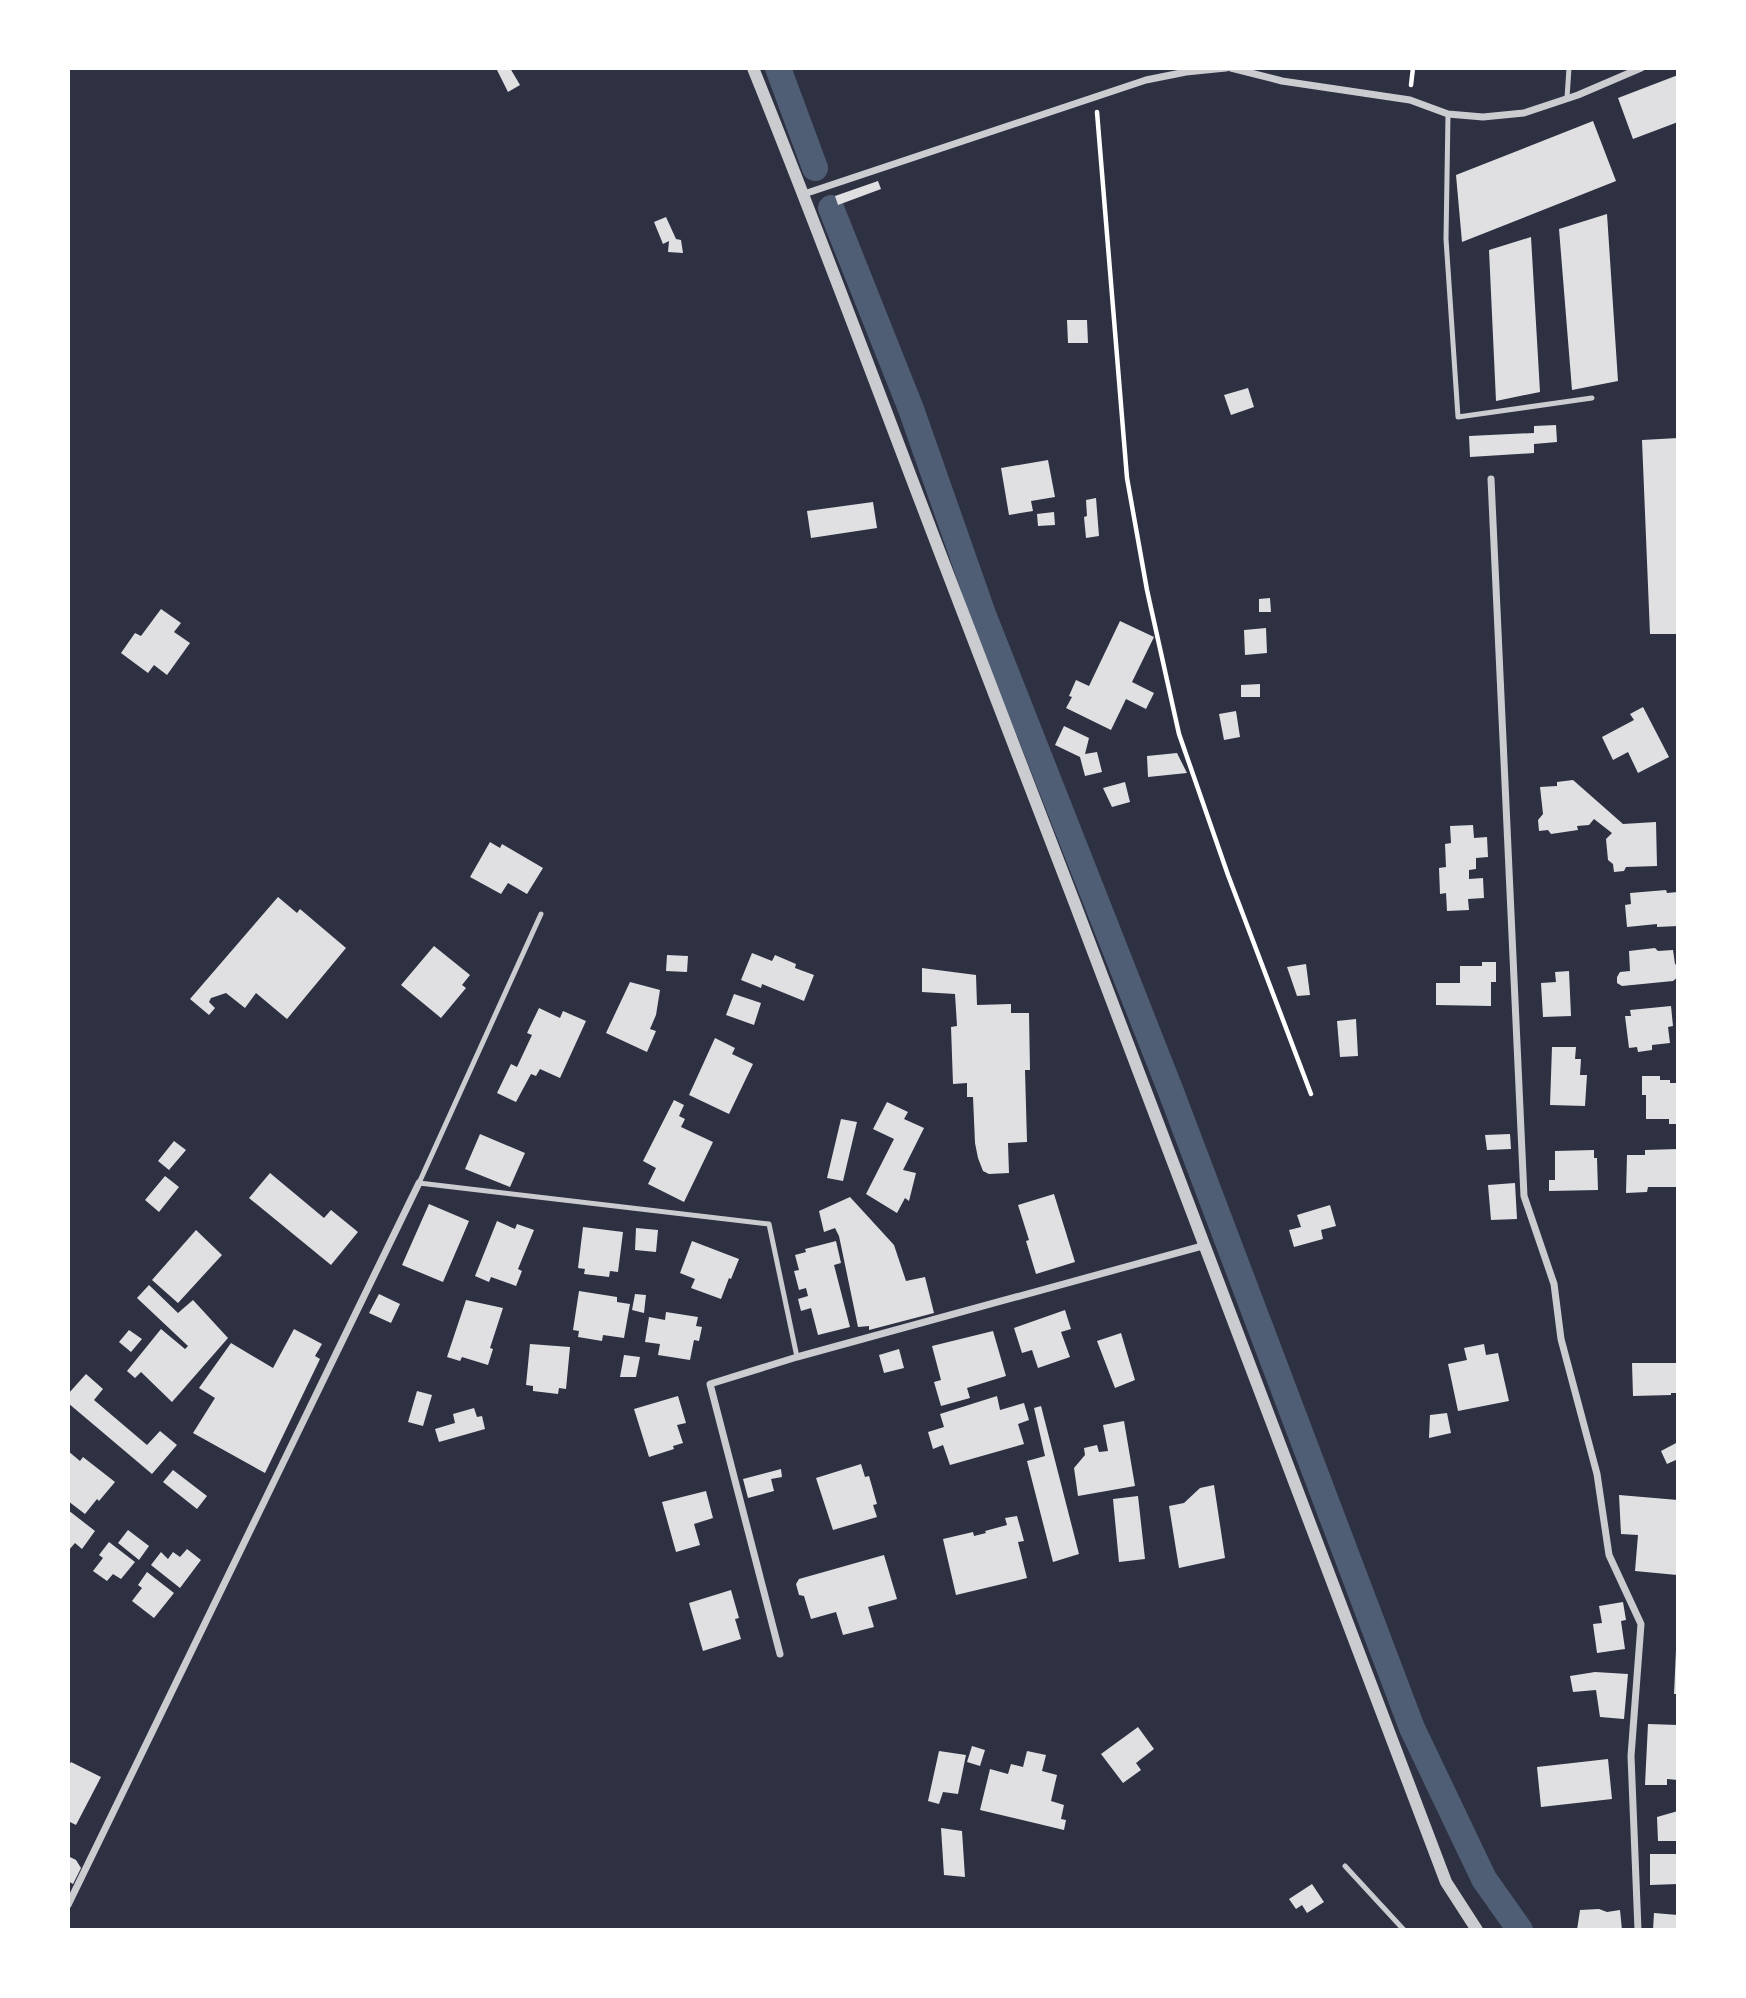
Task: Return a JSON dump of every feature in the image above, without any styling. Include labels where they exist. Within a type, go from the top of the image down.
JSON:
[{"type":"street","points":[[753,68],[1206,1245],[1446,1882],[1476,1930]]},
{"type":"street","points":[[803,194],[1146,80],[1226,68]]},
{"type":"street","points":[[1231,68],[1282,80],[1410,100],[1448,114],[1483,117],[1524,113],[1641,68]]},
{"type":"street","points":[[1492,479],[1524,1196],[1554,1284],[1561,1339],[1597,1474],[1609,1555],[1642,1624],[1631,1756],[1638,1930]]},
{"type":"street","points":[[68,1905],[419,1183]]},
{"type":"street","points":[[780,1654],[710,1384],[797,1357],[1206,1245]]},
{"type":"lane","points":[[1567,98],[1569,68]]},
{"type":"lane","points":[[1448,114],[1446,239],[1458,416],[1592,398]]},
{"type":"lane","points":[[541,914],[419,1183],[769,1224],[797,1357]]},
{"type":"lane","points":[[1345,1866],[1404,1930]]},
{"type":"path","points":[[1096,97],[1127,478],[1149,603],[1179,734],[1228,875],[1311,1094]]},
{"type":"building","points":[[510,68],[520,85],[508,92],[497,70]]},
{"type":"building","points":[[1678,75],[1678,122],[1633,139],[1618,98]]},
{"type":"building","points":[[1593,121],[1616,181],[1462,242],[1456,175]]},
{"type":"building","points":[[878,181],[881,189],[838,205],[835,196]]},
{"type":"building","points":[[1607,214],[1618,381],[1572,390],[1559,229]]},
{"type":"building","points":[[666,217],[676,239],[681,240],[683,253],[668,252],[669,241],[663,244],[654,222]]},
{"type":"building","points":[[1531,237],[1540,392],[1496,401],[1489,250]]},
{"type":"building","points":[[1067,320],[1087,320],[1088,343],[1068,343]]},
{"type":"building","points":[[1248,388],[1254,407],[1231,415],[1224,395]]},
{"type":"building","points":[[1556,425],[1557,442],[1534,444],[1534,453],[1470,457],[1469,436],[1534,433],[1534,426]]},
{"type":"building","points":[[1678,438],[1678,634],[1650,634],[1642,440]]},
{"type":"building","points":[[1048,460],[1055,497],[1031,501],[1033,511],[1009,515],[1001,468]]},
{"type":"building","points":[[1096,498],[1099,536],[1086,538],[1086,500]]},
{"type":"building","points":[[873,502],[877,528],[811,538],[807,511]]},
{"type":"building","points":[[1054,512],[1055,525],[1038,526],[1037,514]]},
{"type":"building","points":[[1270,598],[1271,612],[1259,612],[1259,599]]},
{"type":"building","points":[[161,609],[181,623],[174,632],[190,643],[167,675],[154,665],[148,673],[121,653],[135,633],[141,636]]},
{"type":"building","points":[[1120,621],[1154,637],[1132,682],[1154,693],[1146,709],[1126,699],[1111,730],[1066,708],[1076,680],[1089,686]]},
{"type":"building","points":[[1266,628],[1267,653],[1245,655],[1244,630]]},
{"type":"building","points":[[1260,684],[1260,697],[1241,697],[1241,685]]},
{"type":"building","points":[[1643,707],[1669,757],[1638,773],[1628,752],[1613,760],[1602,737],[1634,720],[1630,714]]},
{"type":"building","points":[[1236,711],[1240,737],[1224,740],[1219,714]]},
{"type":"building","points":[[1064,726],[1089,738],[1085,754],[1097,752],[1102,772],[1085,776],[1080,757],[1055,745]]},
{"type":"building","points":[[1177,753],[1187,773],[1148,777],[1147,756]]},
{"type":"building","points":[[1573,780],[1623,824],[1656,822],[1657,866],[1626,867],[1624,871],[1614,872],[1613,864],[1608,860],[1606,839],[1612,833],[1594,819],[1589,825],[1577,826],[1578,830],[1551,834],[1548,830],[1539,831],[1538,820],[1543,814],[1540,787],[1557,786],[1557,782]]},
{"type":"building","points":[[1125,782],[1130,802],[1112,807],[1103,788]]},
{"type":"building","points":[[1473,825],[1474,838],[1487,837],[1488,857],[1476,858],[1476,869],[1469,870],[1469,879],[1483,878],[1484,898],[1468,899],[1469,910],[1447,911],[1446,893],[1440,894],[1439,868],[1446,867],[1445,844],[1451,843],[1450,826]]},
{"type":"building","points":[[490,842],[500,848],[502,844],[543,868],[527,894],[508,883],[501,894],[470,877]]},
{"type":"building","points":[[1666,890],[1667,893],[1678,892],[1678,926],[1657,927],[1657,924],[1627,927],[1625,905],[1631,904],[1630,893]]},
{"type":"building","points":[[278,897],[297,913],[300,909],[346,948],[287,1019],[256,993],[245,1008],[226,993],[211,998],[209,1002],[215,1008],[209,1015],[190,999]]},
{"type":"building","points":[[434,946],[470,975],[462,985],[466,988],[441,1018],[401,985]]},
{"type":"building","points":[[1655,948],[1658,951],[1673,950],[1678,977],[1673,981],[1622,986],[1617,983],[1620,972],[1630,971],[1629,951]]},
{"type":"building","points":[[752,953],[772,961],[775,955],[796,964],[795,968],[814,975],[804,1001],[762,984],[761,988],[741,980]]},
{"type":"building","points":[[667,955],[688,956],[687,972],[666,971]]},
{"type":"building","points":[[1482,962],[1496,962],[1496,982],[1491,982],[1491,1006],[1436,1005],[1436,983],[1460,983],[1460,966],[1482,966]]},
{"type":"building","points":[[1306,964],[1310,995],[1297,996],[1287,967]]},
{"type":"building","points":[[922,968],[976,975],[977,1005],[1011,1004],[1011,1013],[1029,1013],[1030,1070],[1025,1070],[1027,1142],[1008,1143],[1009,1173],[989,1174],[983,1171],[975,1143],[973,1097],[967,1097],[967,1083],[953,1084],[951,1027],[957,1026],[955,994],[922,992]]},
{"type":"building","points":[[1569,971],[1571,1016],[1543,1017],[1541,983],[1556,982],[1555,972]]},
{"type":"building","points":[[630,982],[660,990],[656,1015],[650,1029],[656,1031],[647,1052],[606,1033]]},
{"type":"building","points":[[734,994],[761,1003],[754,1025],[726,1015]]},
{"type":"building","points":[[1671,1006],[1673,1026],[1668,1027],[1670,1043],[1652,1045],[1652,1050],[1638,1052],[1637,1047],[1629,1048],[1625,1016],[1631,1016],[1630,1010]]},
{"type":"building","points":[[539,1008],[560,1018],[563,1011],[586,1021],[560,1078],[540,1069],[536,1076],[531,1074],[516,1102],[497,1093],[511,1064],[517,1067],[532,1035],[527,1033]]},
{"type":"building","points":[[1356,1019],[1358,1056],[1340,1057],[1337,1021]]},
{"type":"building","points":[[715,1038],[735,1048],[732,1054],[753,1064],[729,1114],[689,1095]]},
{"type":"building","points":[[1552,1047],[1576,1047],[1575,1059],[1581,1059],[1580,1075],[1587,1075],[1585,1106],[1550,1105]]},
{"type":"building","points":[[1642,1076],[1660,1076],[1660,1080],[1678,1083],[1678,1124],[1669,1124],[1669,1119],[1646,1119],[1646,1095],[1642,1095]]},
{"type":"building","points":[[674,1100],[684,1105],[679,1116],[685,1119],[681,1127],[713,1142],[684,1202],[648,1184],[656,1168],[643,1161]]},
{"type":"building","points":[[887,1102],[908,1112],[904,1119],[924,1128],[903,1170],[916,1173],[909,1201],[905,1198],[897,1213],[866,1194],[894,1139],[873,1129]]},
{"type":"building","points":[[841,1119],[857,1122],[843,1181],[827,1178]]},
{"type":"building","points":[[480,1134],[525,1153],[510,1187],[465,1169]]},
{"type":"building","points":[[1510,1134],[1511,1149],[1487,1150],[1485,1135]]},
{"type":"building","points":[[174,1141],[186,1150],[169,1170],[158,1161]]},
{"type":"building","points":[[1678,1149],[1678,1187],[1648,1187],[1647,1192],[1626,1193],[1627,1155],[1645,1155],[1645,1150]]},
{"type":"building","points":[[1594,1150],[1594,1158],[1597,1158],[1598,1190],[1549,1191],[1549,1180],[1555,1180],[1555,1151]]},
{"type":"building","points":[[270,1173],[324,1218],[331,1210],[358,1232],[331,1265],[249,1198]]},
{"type":"building","points":[[165,1176],[179,1187],[159,1212],[145,1200]]},
{"type":"building","points":[[1515,1183],[1517,1219],[1491,1220],[1488,1185]]},
{"type":"building","points":[[1054,1194],[1075,1262],[1036,1274],[1018,1205]]},
{"type":"building","points":[[850,1197],[894,1245],[906,1281],[925,1277],[934,1313],[869,1330],[869,1326],[858,1327],[839,1236],[835,1228],[824,1232],[819,1211]]},
{"type":"building","points":[[429,1204],[469,1221],[443,1282],[402,1265]]},
{"type":"building","points":[[1330,1205],[1336,1226],[1321,1230],[1323,1239],[1294,1247],[1289,1230],[1301,1227],[1297,1215]]},
{"type":"building","points":[[497,1221],[515,1229],[517,1224],[534,1230],[518,1269],[522,1271],[516,1286],[491,1277],[489,1282],[475,1276]]},
{"type":"building","points":[[583,1227],[623,1232],[618,1272],[610,1271],[609,1277],[584,1274],[585,1269],[578,1268]]},
{"type":"building","points":[[636,1228],[658,1230],[656,1252],[635,1250]]},
{"type":"building","points":[[196,1230],[222,1255],[178,1303],[152,1280]]},
{"type":"building","points":[[692,1241],[739,1259],[721,1299],[691,1288],[695,1279],[680,1273]]},
{"type":"building","points":[[836,1241],[841,1263],[834,1265],[850,1327],[818,1335],[811,1308],[801,1311],[798,1299],[808,1296],[806,1288],[799,1290],[794,1271],[799,1270],[795,1255],[806,1252],[805,1249]]},
{"type":"building","points":[[149,1285],[178,1313],[193,1300],[228,1338],[172,1402],[141,1372],[135,1378],[127,1371],[161,1329],[185,1349],[188,1346],[137,1298]]},
{"type":"building","points":[[579,1291],[617,1297],[617,1302],[630,1304],[624,1338],[603,1335],[602,1341],[578,1337],[579,1331],[573,1330]]},
{"type":"building","points":[[379,1294],[400,1304],[391,1323],[369,1313]]},
{"type":"building","points":[[635,1294],[646,1295],[644,1313],[632,1310]]},
{"type":"building","points":[[466,1300],[503,1308],[490,1348],[493,1349],[488,1365],[462,1357],[460,1361],[447,1357]]},
{"type":"building","points":[[1065,1310],[1071,1329],[1061,1332],[1070,1357],[1038,1368],[1032,1350],[1022,1353],[1014,1328]]},
{"type":"building","points":[[666,1312],[698,1317],[696,1326],[702,1327],[699,1341],[694,1340],[690,1360],[658,1355],[660,1344],[645,1342],[649,1317],[665,1320]]},
{"type":"building","points":[[294,1329],[322,1344],[315,1356],[320,1359],[265,1473],[193,1433],[215,1398],[199,1388],[231,1343],[273,1368]]},
{"type":"building","points":[[129,1330],[142,1339],[131,1352],[119,1342]]},
{"type":"building","points":[[993,1331],[1006,1376],[967,1388],[970,1398],[941,1406],[934,1382],[941,1380],[932,1346]]},
{"type":"building","points":[[1121,1333],[1135,1380],[1115,1388],[1097,1341]]},
{"type":"building","points":[[530,1344],[570,1347],[566,1389],[559,1388],[558,1394],[533,1391],[533,1386],[526,1385]]},
{"type":"building","points":[[1484,1344],[1486,1355],[1498,1353],[1509,1401],[1458,1411],[1448,1364],[1467,1360],[1464,1348]]},
{"type":"building","points":[[899,1349],[904,1368],[884,1373],[879,1355]]},
{"type":"building","points":[[624,1355],[640,1357],[636,1377],[620,1377]]},
{"type":"building","points":[[1632,1363],[1678,1363],[1678,1393],[1633,1396]]},
{"type":"building","points":[[86,1374],[103,1389],[94,1400],[147,1445],[160,1431],[177,1445],[152,1474],[68,1403],[68,1394]]},
{"type":"building","points":[[417,1391],[432,1395],[423,1426],[408,1422]]},
{"type":"building","points":[[678,1396],[686,1423],[677,1425],[683,1443],[673,1446],[674,1449],[649,1457],[634,1409]]},
{"type":"building","points":[[997,1396],[1000,1410],[1024,1403],[1029,1420],[1018,1424],[1024,1444],[950,1465],[943,1445],[933,1449],[928,1432],[944,1427],[940,1414]]},
{"type":"building","points":[[1041,1406],[1079,1554],[1053,1562],[1027,1461],[1045,1456],[1034,1408]]},
{"type":"building","points":[[474,1408],[477,1417],[482,1416],[485,1429],[439,1442],[435,1429],[455,1423],[453,1414]]},
{"type":"building","points":[[1447,1413],[1451,1433],[1429,1438],[1430,1415]]},
{"type":"building","points":[[1124,1421],[1135,1486],[1078,1496],[1074,1468],[1085,1455],[1084,1448],[1097,1445],[1099,1452],[1108,1451],[1103,1425]]},
{"type":"building","points":[[1678,1442],[1678,1459],[1667,1464],[1661,1451]]},
{"type":"building","points":[[68,1451],[80,1461],[83,1457],[115,1482],[85,1514],[68,1501]]},
{"type":"building","points":[[861,1464],[865,1477],[869,1476],[877,1504],[873,1505],[877,1517],[833,1530],[816,1478]]},
{"type":"building","points":[[781,1469],[782,1477],[771,1479],[774,1491],[748,1498],[743,1479]]},
{"type":"building","points":[[173,1470],[207,1496],[197,1509],[163,1482]]},
{"type":"building","points":[[1214,1485],[1225,1558],[1179,1568],[1169,1506],[1184,1503],[1200,1488]]},
{"type":"building","points":[[706,1491],[713,1518],[694,1524],[700,1545],[676,1552],[662,1502]]},
{"type":"building","points":[[1619,1495],[1678,1500],[1677,1575],[1635,1571],[1638,1535],[1621,1534]]},
{"type":"building","points":[[1138,1496],[1145,1559],[1119,1562],[1113,1499]]},
{"type":"building","points":[[68,1510],[95,1531],[82,1549],[75,1543],[68,1551]]},
{"type":"building","points":[[1017,1516],[1024,1541],[1018,1542],[1027,1578],[956,1595],[943,1539],[973,1532],[974,1536],[986,1533],[985,1531],[1007,1525],[1005,1518]]},
{"type":"building","points":[[128,1530],[149,1546],[139,1560],[118,1543]]},
{"type":"building","points":[[109,1542],[135,1562],[121,1579],[113,1574],[107,1581],[93,1571],[103,1558],[99,1555]]},
{"type":"building","points":[[187,1549],[201,1560],[180,1588],[151,1565],[161,1552],[168,1559],[173,1552],[180,1557]]},
{"type":"building","points":[[884,1555],[897,1599],[868,1607],[874,1627],[843,1635],[836,1612],[811,1619],[804,1596],[799,1595],[796,1584],[799,1579]]},
{"type":"building","points":[[147,1572],[174,1593],[154,1618],[132,1601],[142,1588],[138,1585]]},
{"type":"building","points":[[731,1590],[739,1618],[735,1619],[741,1639],[703,1651],[689,1603]]},
{"type":"building","points":[[1623,1602],[1626,1620],[1621,1621],[1625,1649],[1597,1653],[1593,1624],[1602,1623],[1599,1606]]},
{"type":"building","points":[[1676,1650],[1678,1694],[1674,1694]]},
{"type":"building","points":[[1595,1672],[1628,1674],[1624,1719],[1600,1717],[1596,1690],[1573,1692],[1570,1676]]},
{"type":"building","points":[[1648,1724],[1678,1725],[1678,1780],[1667,1779],[1667,1785],[1645,1785]]},
{"type":"building","points":[[1138,1727],[1154,1749],[1136,1763],[1141,1770],[1123,1783],[1101,1754]]},
{"type":"building","points":[[972,1746],[985,1750],[980,1766],[967,1762]]},
{"type":"building","points":[[939,1751],[966,1755],[958,1794],[943,1792],[939,1804],[928,1801]]},
{"type":"building","points":[[1027,1751],[1046,1755],[1042,1771],[1057,1775],[1051,1801],[1064,1805],[1061,1819],[1066,1820],[1064,1830],[980,1810],[990,1769],[1008,1774],[1011,1764],[1023,1767]]},
{"type":"building","points":[[1608,1759],[1612,1799],[1541,1807],[1537,1767]]},
{"type":"building","points":[[71,1762],[101,1777],[76,1825],[68,1821],[68,1767]]},
{"type":"building","points":[[1678,1811],[1678,1841],[1658,1841],[1657,1817]]},
{"type":"building","points":[[941,1828],[962,1831],[965,1877],[944,1875]]},
{"type":"building","points":[[1650,1854],[1678,1854],[1678,1884],[1650,1885]]},
{"type":"building","points":[[68,1856],[76,1860],[81,1868],[73,1884],[68,1881]]},
{"type":"building","points":[[1312,1884],[1324,1902],[1307,1913],[1302,1905],[1296,1909],[1289,1899]]},
{"type":"building","points":[[1599,1909],[1607,1912],[1620,1910],[1622,1930],[1577,1930],[1580,1910]]},
{"type":"building","points":[[1654,1913],[1678,1915],[1678,1930],[1653,1930]]},
{"type":"waterway","points":[[778,68],[815,168]]},
{"type":"waterway","points":[[831,208],[911,409],[983,614],[1170,1089],[1412,1728],[1484,1879],[1520,1930]]}]
